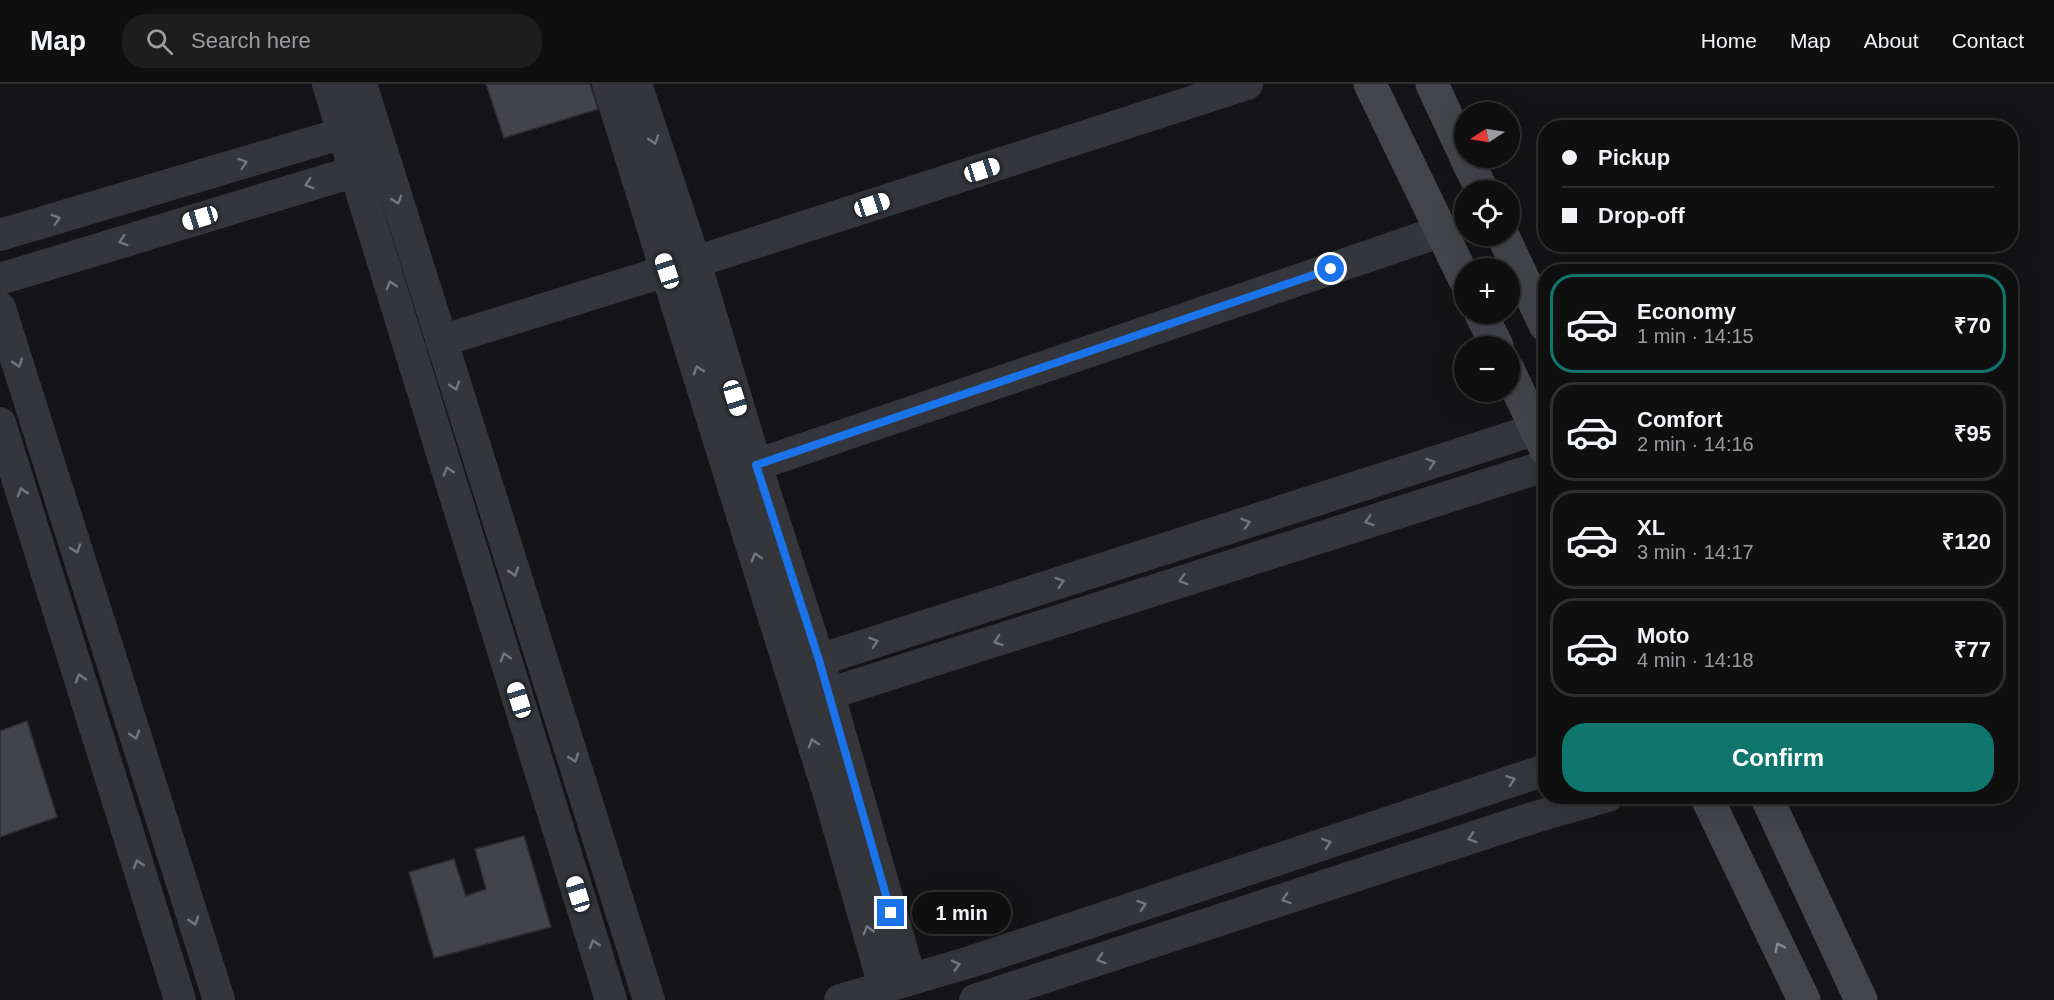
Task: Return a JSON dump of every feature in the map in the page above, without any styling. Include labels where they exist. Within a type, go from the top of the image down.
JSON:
[{"type":"street","points":[[328,84],[611,1000]]},
{"type":"street","points":[[361,84],[649,1000]]},
{"type":"street","points":[[608,84],[756,465],[819,660],[897,982]]},
{"type":"street","points":[[636,84],[681,267],[831,801],[897,982]]},
{"type":"street","points":[[441,341],[681,267],[1247,84]]},
{"type":"street","points":[[1370,84],[1455,258]]},
{"type":"street","points":[[1432,84],[1454,131]]},
{"type":"street","points":[[0,235],[374,124]]},
{"type":"street","points":[[0,279],[356,170],[386,163]]},
{"type":"street","points":[[756,465],[1442,231]]},
{"type":"street","points":[[1508,246],[1538,310]]},
{"type":"street","points":[[0,308],[219,1000]]},
{"type":"street","points":[[1520,394],[1538,432]]},
{"type":"street","points":[[0,423],[180,1000]]},
{"type":"street","points":[[819,660],[1538,439]]},
{"type":"street","points":[[828,694],[1538,467]]},
{"type":"street","points":[[840,1000],[970,962],[1106,918],[1538,772]]},
{"type":"street","points":[[975,1000],[1580,804]]},
{"type":"street","points":[[1710,804],[1804,1000]]},
{"type":"street","points":[[1770,804],[1861,1000]]},
{"type":"building","points":[[486,84],[590,84],[598,109],[504,138]]},
{"type":"building","points":[[27,721],[57,817],[0,837],[0,731]]},
{"type":"building","points":[[524,836],[551,927],[434,958],[409,872],[454,859],[466,896],[486,889],[475,849]]},
{"type":"route","points":[[891,913],[819,660],[756,465],[1331,269]]}]
